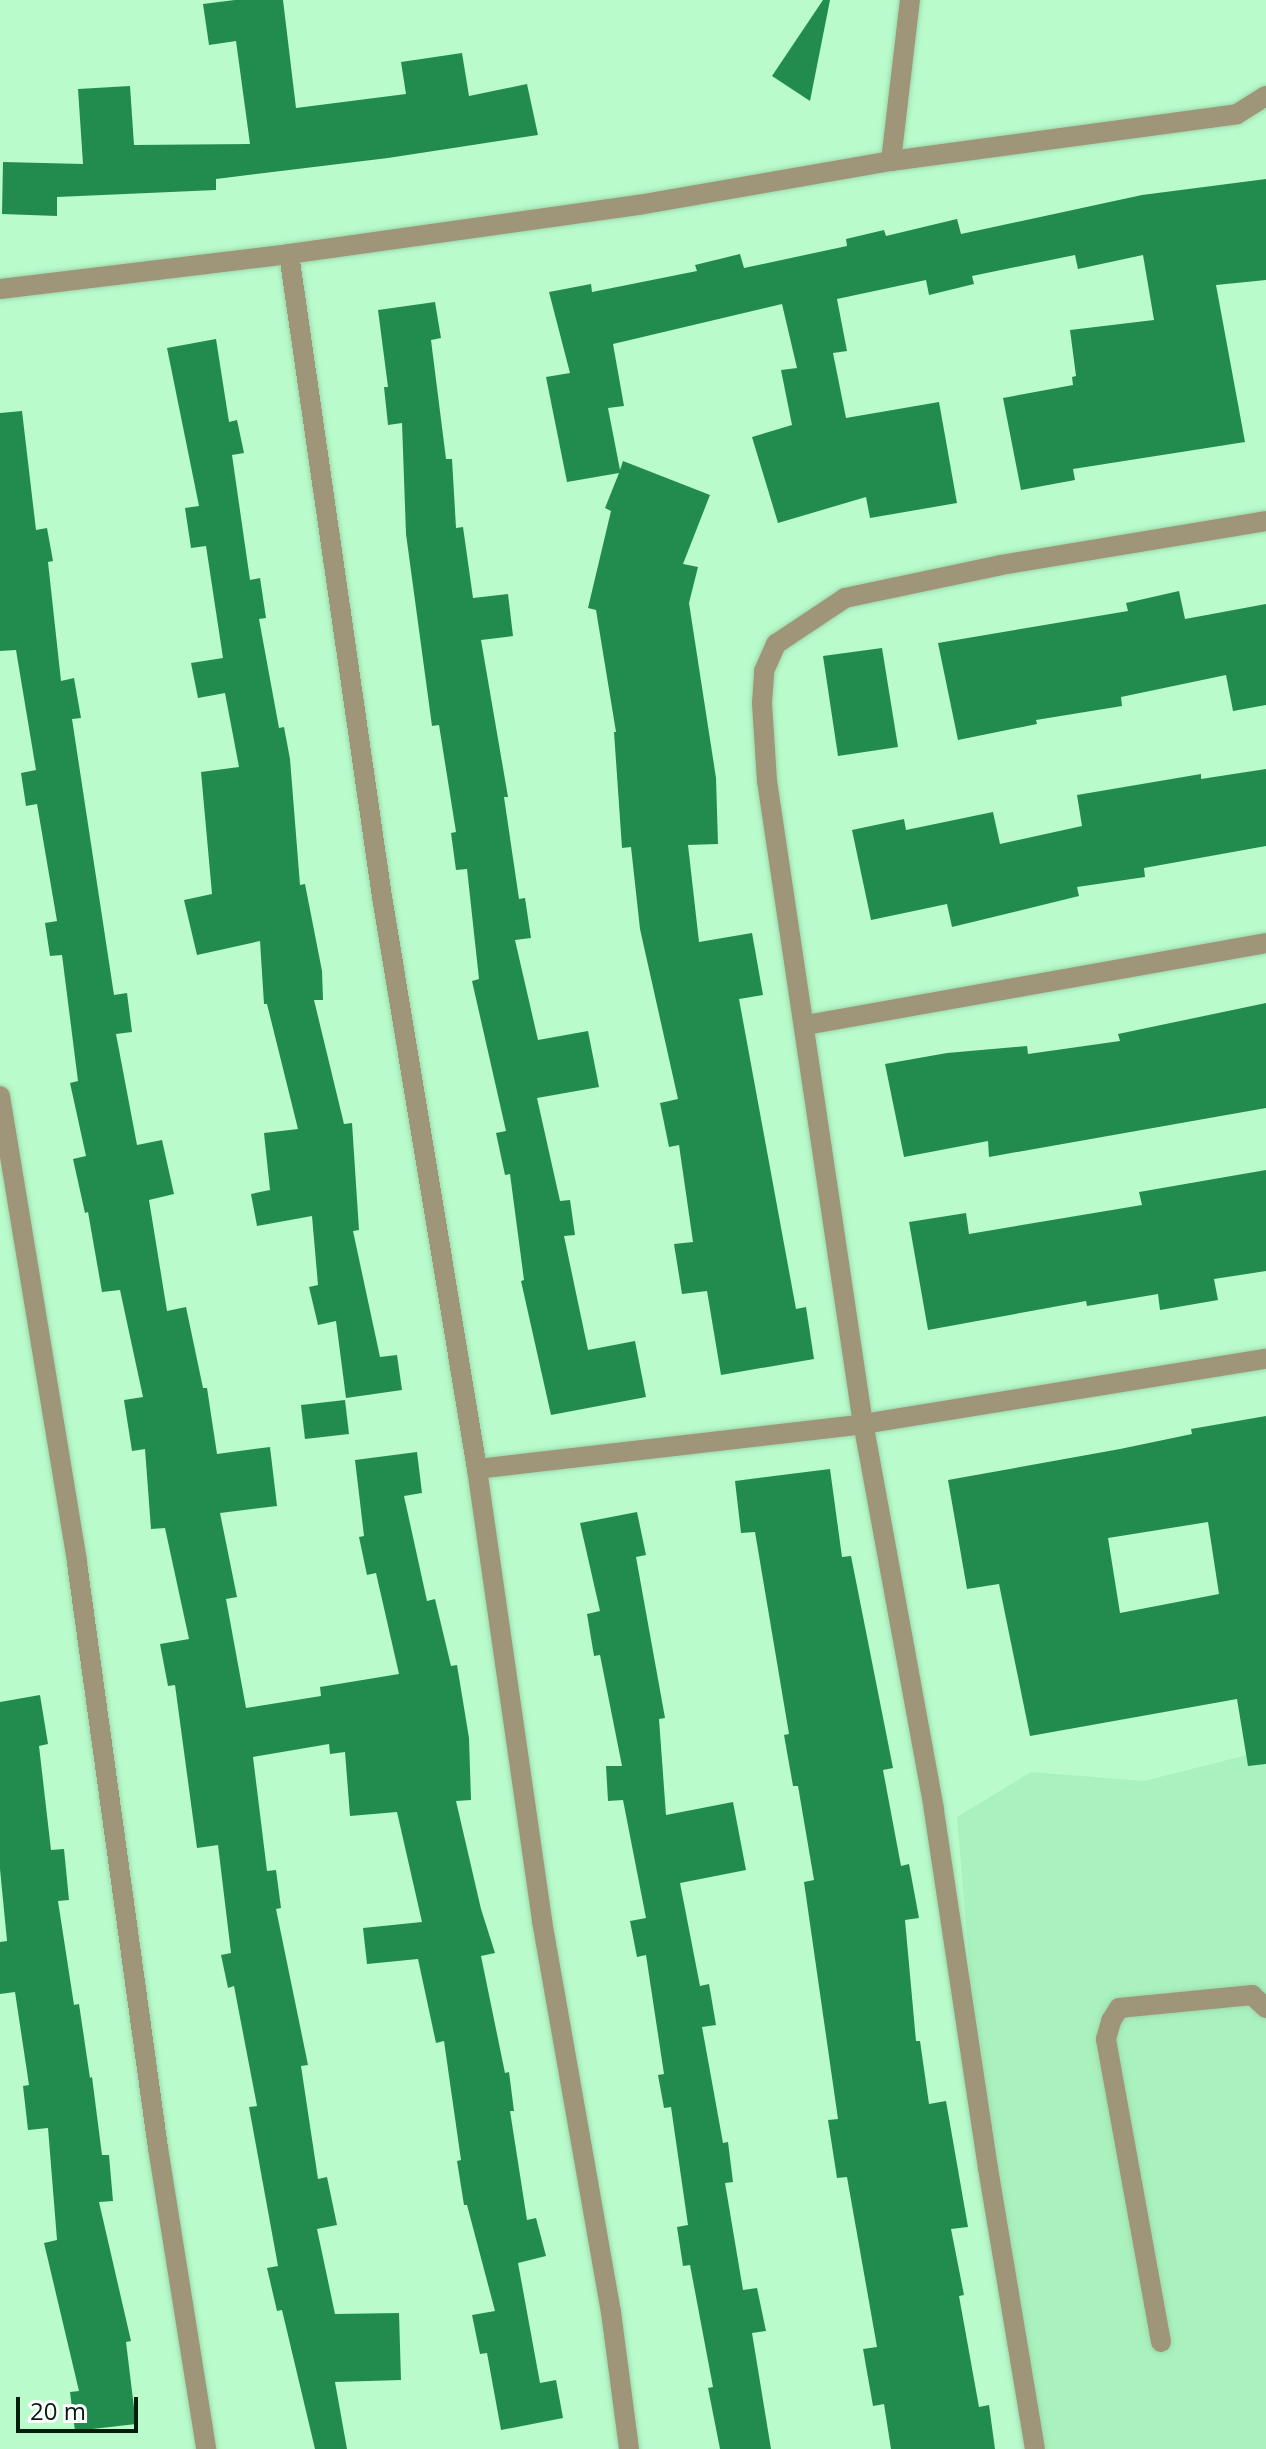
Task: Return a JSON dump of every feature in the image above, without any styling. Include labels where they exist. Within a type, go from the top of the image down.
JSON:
[{"type":"street","points":[[891,161],[910,0]]},
{"type":"street","points":[[0,289],[289,254],[639,205],[891,161],[1237,114],[1266,96]]},
{"type":"street","points":[[289,254],[379,882],[477,1469],[542,1921],[611,2312],[629,2449]]},
{"type":"street","points":[[1035,2449],[988,2168],[934,1809],[863,1424],[806,1025],[767,781],[764,671],[776,644],[845,598],[1001,565],[1266,521]]},
{"type":"street","points":[[806,1025],[1266,943]]},
{"type":"street","points":[[0,1096],[77,1563],[158,2148],[206,2449]]},
{"type":"street","points":[[477,1469],[863,1424],[1266,1359]]},
{"type":"street","points":[[1161,2342],[1106,2039],[1111,2021],[1119,2008],[1252,1995],[1266,2008]]},
{"type":"shaded area","points":[[1266,1752],[1266,2449],[1046,2449],[1014,2281],[970,1974],[957,1817],[1031,1772],[1144,1781]]},
{"type":"building","points":[[283,0],[296,108],[406,94],[401,62],[462,53],[469,96],[527,84],[538,135],[388,158],[216,179],[216,190],[57,197],[57,216],[2,214],[3,162],[83,164],[78,89],[130,86],[134,145],[250,144],[236,41],[209,45],[203,4]]},
{"type":"building","points":[[823,0],[830,0],[810,101],[772,76]]},
{"type":"building","points":[[1266,179],[1266,280],[1216,285],[1245,442],[1073,469],[1075,480],[1021,490],[1003,398],[1073,385],[1072,377],[1076,376],[1070,330],[1154,320],[1143,255],[1078,269],[1075,255],[972,276],[974,284],[929,295],[926,280],[837,299],[847,351],[833,353],[846,418],[939,402],[957,503],[870,518],[866,497],[778,523],[752,437],[792,425],[781,370],[797,368],[782,304],[613,344],[624,406],[608,408],[620,470],[623,461],[710,495],[683,564],[698,567],[689,603],[716,778],[718,844],[688,845],[699,942],[752,933],[763,995],[739,999],[796,1309],[806,1307],[814,1359],[721,1375],[707,1291],[682,1294],[674,1244],[693,1242],[679,1145],[669,1147],[660,1103],[678,1099],[640,929],[631,847],[622,848],[616,732],[596,610],[588,608],[611,511],[605,508],[619,473],[567,482],[546,377],[570,373],[549,292],[591,284],[592,292],[697,271],[695,265],[740,254],[744,268],[847,246],[846,239],[884,230],[886,236],[957,219],[961,234],[1142,195]]},
{"type":"building","points":[[435,302],[441,338],[431,340],[446,459],[452,459],[456,528],[463,527],[473,598],[508,594],[513,636],[481,640],[508,797],[504,797],[519,899],[525,898],[531,938],[515,940],[538,1040],[588,1031],[599,1087],[537,1098],[560,1201],[570,1200],[575,1235],[564,1236],[588,1350],[635,1341],[646,1397],[551,1415],[521,1281],[524,1280],[510,1174],[505,1175],[496,1133],[506,1131],[472,981],[479,979],[467,869],[456,870],[451,833],[456,832],[439,725],[432,726],[406,534],[402,423],[388,425],[384,387],[388,387],[378,310]]},
{"type":"building","points":[[216,339],[229,422],[237,420],[244,453],[232,455],[250,580],[260,578],[266,618],[259,619],[279,728],[284,727],[290,759],[300,885],[305,884],[322,971],[323,1000],[314,1000],[344,1124],[352,1123],[359,1230],[353,1231],[380,1357],[397,1355],[402,1390],[346,1398],[336,1321],[318,1325],[309,1287],[318,1285],[312,1216],[257,1226],[251,1194],[270,1190],[264,1133],[298,1129],[267,1004],[264,1004],[260,941],[197,955],[184,900],[212,894],[201,772],[239,767],[225,693],[198,698],[191,663],[223,658],[206,546],[191,548],[185,508],[199,506],[167,348]]},
{"type":"building","points":[[22,411],[36,530],[47,528],[53,561],[48,562],[61,681],[74,678],[81,718],[72,719],[114,995],[127,993],[132,1032],[116,1034],[137,1145],[162,1140],[174,1194],[149,1200],[167,1311],[186,1307],[203,1388],[207,1388],[217,1454],[270,1447],[277,1506],[220,1513],[237,1597],[226,1599],[246,1708],[321,1696],[320,1687],[399,1674],[376,1573],[367,1575],[359,1537],[364,1536],[355,1460],[417,1452],[422,1493],[404,1496],[427,1601],[435,1599],[451,1666],[457,1665],[469,1738],[471,1800],[456,1801],[481,1909],[495,1953],[481,1956],[505,2073],[509,2072],[514,2111],[510,2111],[527,2220],[536,2218],[546,2256],[518,2263],[540,2383],[556,2380],[563,2418],[501,2430],[487,2353],[480,2354],[472,2315],[495,2311],[467,2205],[464,2205],[457,2161],[461,2160],[444,2041],[436,2043],[418,1959],[367,1964],[363,1928],[422,1922],[397,1812],[350,1816],[345,1752],[330,1754],[329,1744],[253,1757],[267,1871],[276,1870],[281,1908],[276,1909],[308,2065],[301,2066],[318,2179],[327,2177],[337,2225],[317,2229],[335,2314],[399,2313],[401,2380],[335,2382],[347,2449],[315,2449],[282,2310],[277,2311],[267,2268],[278,2266],[249,2107],[257,2106],[234,1986],[228,1988],[221,1955],[231,1953],[218,1845],[197,1848],[175,1685],[168,1686],[160,1644],[189,1639],[165,1528],[151,1529],[145,1449],[132,1451],[124,1400],[143,1397],[120,1290],[102,1292],[88,1212],[85,1213],[73,1159],[86,1156],[70,1083],[78,1081],[62,955],[50,956],[45,923],[57,921],[37,804],[26,806],[21,773],[36,770],[16,650],[0,651],[0,413]]},
{"type":"building","points":[[1179,591],[1185,619],[1266,604],[1266,705],[1233,711],[1226,675],[1121,697],[1122,706],[1036,720],[1037,724],[958,740],[938,643],[1128,611],[1126,603]]},
{"type":"building","points":[[882,648],[898,747],[838,756],[823,656]]},
{"type":"building","points":[[1266,769],[1266,846],[1144,868],[1145,877],[1077,887],[1079,896],[952,927],[947,904],[871,920],[852,830],[904,819],[906,830],[993,812],[1000,844],[1082,826],[1077,795],[1201,774],[1201,779]]},
{"type":"building","points":[[1266,1003],[1266,1108],[989,1157],[988,1141],[904,1157],[885,1064],[947,1053],[1027,1046],[1028,1054],[1120,1041],[1118,1034]]},
{"type":"building","points":[[1266,1170],[1266,1271],[1214,1279],[1218,1300],[1160,1310],[1158,1294],[1087,1306],[1086,1301],[928,1330],[909,1222],[966,1213],[969,1234],[1142,1205],[1139,1192]]},
{"type":"building","points":[[345,1400],[349,1434],[305,1439],[301,1405]]},
{"type":"building","points":[[1266,1416],[1266,1764],[1248,1766],[1237,1699],[1030,1736],[999,1584],[967,1589],[948,1480],[1192,1434],[1191,1429]],"holes":[[[1208,1522],[1219,1594],[1120,1613],[1108,1538]]]},
{"type":"building","points":[[830,1469],[842,1557],[851,1556],[893,1768],[883,1770],[901,1866],[909,1864],[919,1918],[905,1920],[916,2041],[920,2041],[929,2104],[946,2101],[968,2227],[951,2229],[964,2295],[959,2296],[979,2407],[989,2405],[995,2449],[891,2449],[884,2404],[873,2406],[863,2349],[877,2347],[847,2177],[837,2178],[828,2120],[838,2119],[804,1882],[814,1880],[798,1786],[793,1786],[784,1735],[789,1734],[755,1532],[741,1533],[735,1481]]},
{"type":"building","points":[[637,1512],[646,1555],[636,1557],[665,1718],[659,1719],[666,1815],[733,1802],[746,1870],[680,1883],[700,1986],[709,1984],[716,2025],[702,2027],[723,2143],[728,2142],[733,2182],[725,2183],[743,2290],[757,2288],[766,2331],[752,2333],[771,2449],[720,2449],[708,2388],[713,2387],[690,2265],[683,2266],[677,2227],[688,2225],[671,2107],[664,2108],[658,2075],[664,2074],[646,1955],[637,1957],[630,1921],[646,1918],[623,1800],[608,1801],[606,1766],[622,1766],[600,1655],[594,1656],[587,1614],[600,1611],[580,1523]]},
{"type":"building","points":[[40,1695],[48,1744],[39,1746],[51,1850],[64,1849],[69,1900],[58,1901],[74,2005],[79,2004],[92,2077],[102,2155],[109,2155],[113,2201],[99,2202],[131,2341],[126,2342],[136,2424],[75,2431],[70,2392],[79,2391],[44,2243],[57,2240],[48,2128],[28,2130],[23,2086],[29,2085],[15,1992],[0,1994],[0,1942],[7,1941],[0,1869],[0,1702]]}]
